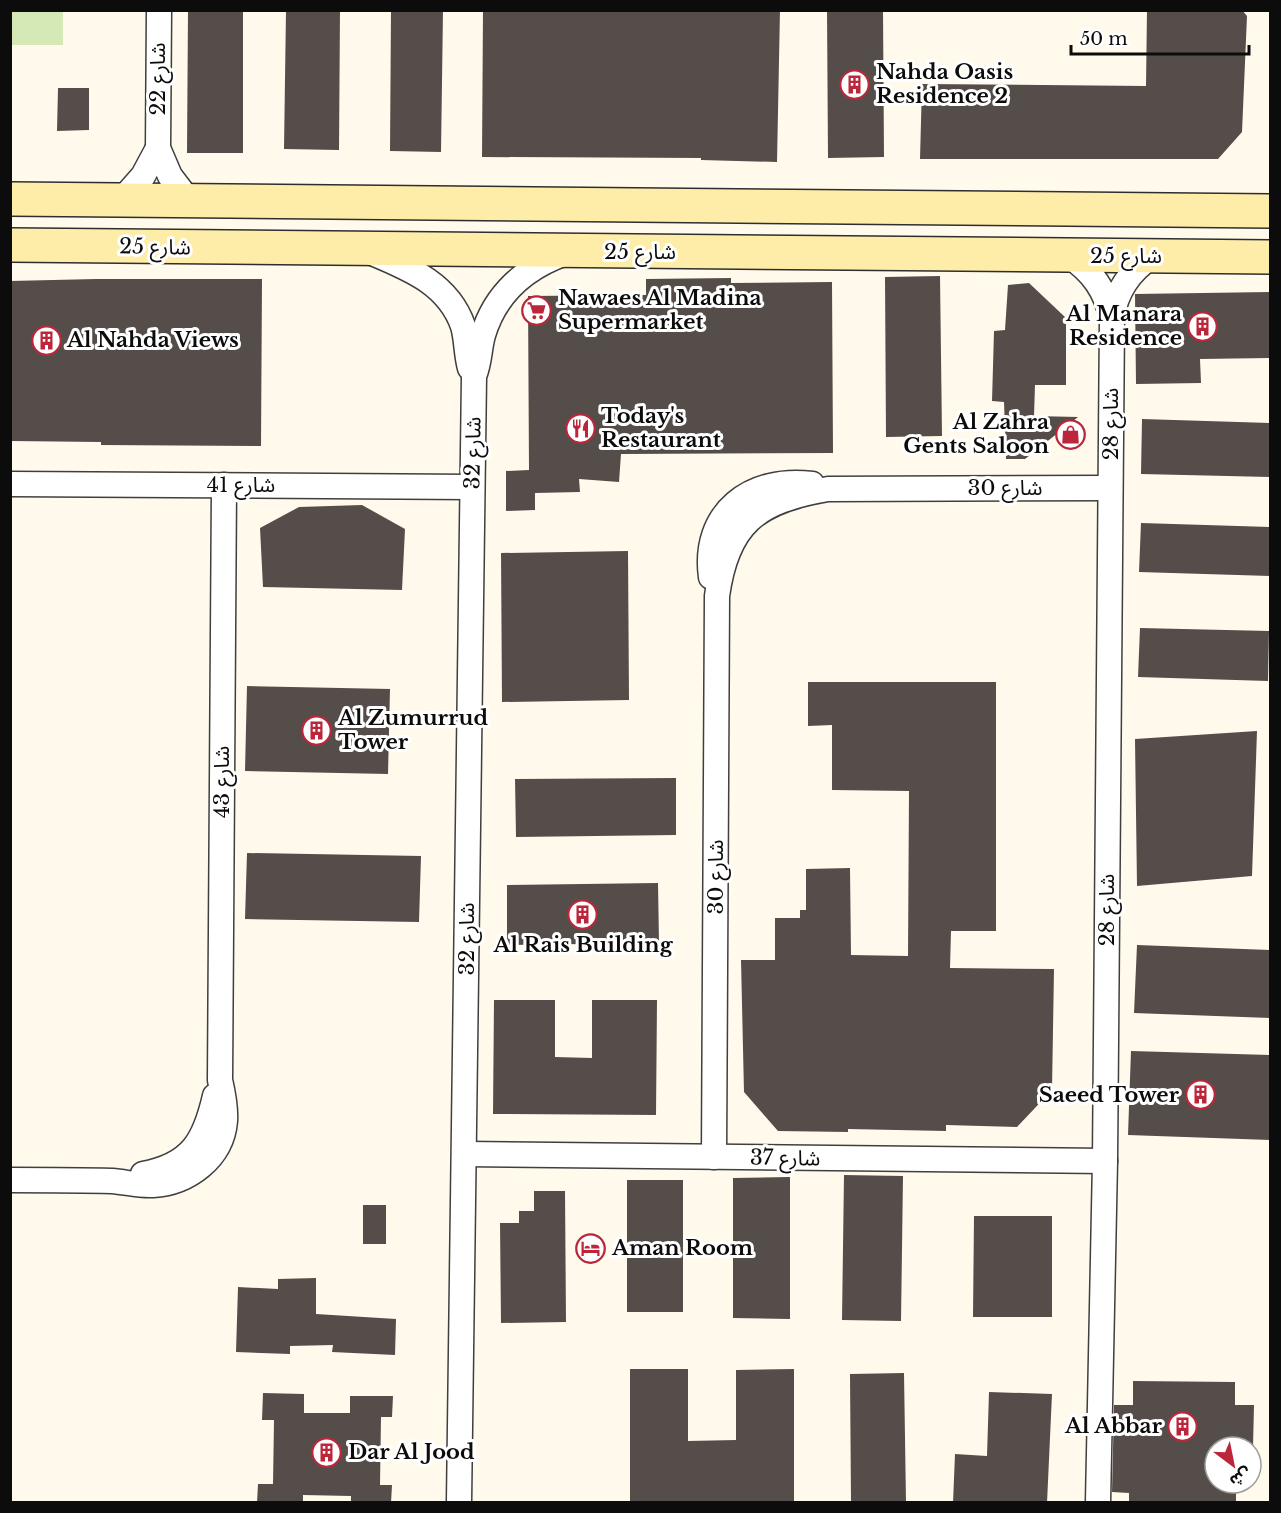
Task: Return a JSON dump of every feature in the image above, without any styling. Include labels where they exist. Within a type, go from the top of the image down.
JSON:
[{"type":"street","name":"شارع 22","points":[[159,10],[158,148],[170,176],[189,201]]},
{"type":"street","name":"شارع 22","points":[[121,201],[143,176],[158,148]]},
{"type":"street","points":[[10,199],[1268,207]]},
{"type":"street","name":"شارع 25","points":[[10,245],[1270,257]]},
{"type":"street","name":"شارع 32","points":[[362,249],[416,273],[441,290],[462,325],[466,338],[468,362],[474,376]]},
{"type":"street","name":"شارع 32","points":[[459,1503],[474,376],[485,327],[497,302],[506,291],[535,267],[571,251]]},
{"type":"street","name":"شارع 28","points":[[1070,256],[1085,267],[1098,282],[1112,318]]},
{"type":"street","name":"شارع 28","points":[[1098,1503],[1106,1161],[1112,318],[1116,300],[1124,282],[1152,256]]},
{"type":"street","name":"شارع 41","points":[[10,484],[472,487]]},
{"type":"street","name":"شارع 43","points":[[10,1180],[115,1181],[155,1185],[179,1180],[201,1167],[218,1147],[223,1135],[225,1109],[220,1080],[224,485]]},
{"type":"street","name":"شارع 30","points":[[714,1157],[717,596],[720,572],[727,551],[737,533],[750,518],[767,506],[828,489],[1110,488]]},
{"type":"street","name":"شارع 37","points":[[465,1154],[1106,1161]]},
{"type":"green space","points":[[10,11],[63,11],[63,45],[11,45]]},
{"type":"building","points":[[188,10],[243,10],[243,153],[187,153]]},
{"type":"building","points":[[286,10],[340,10],[339,150],[284,149]]},
{"type":"building","points":[[391,10],[443,10],[441,152],[390,151]]},
{"type":"building","points":[[483,10],[780,10],[777,162],[701,160],[701,158],[482,157]]},
{"type":"building","name":"Nahda Oasis Residence 2","points":[[827,10],[883,10],[884,157],[828,158]]},
{"type":"building","points":[[1147,10],[1242,10],[1247,16],[1242,132],[1218,159],[920,159],[922,84],[1146,86]]},
{"type":"building","points":[[58,88],[89,88],[89,130],[57,131]]},
{"type":"building","points":[[940,276],[942,436],[886,437],[885,277]]},
{"type":"building","points":[[731,278],[731,283],[832,282],[833,453],[621,454],[619,482],[579,479],[580,492],[535,493],[535,510],[506,511],[506,471],[529,470],[528,296],[646,295],[646,279]]},
{"type":"building","points":[[262,279],[261,446],[101,445],[101,442],[10,441],[10,281]]},
{"type":"building","points":[[1029,283],[1066,318],[1066,385],[1035,385],[1034,416],[1078,417],[1025,459],[1006,459],[1004,402],[992,401],[994,331],[1005,330],[1008,285]]},
{"type":"building","name":"Al Manara Residence","points":[[1270,292],[1270,358],[1200,359],[1201,383],[1136,384],[1135,294]]},
{"type":"building","points":[[1142,419],[1270,423],[1270,477],[1141,474]]},
{"type":"building","points":[[362,505],[405,529],[402,590],[263,587],[260,528],[299,507]]},
{"type":"building","points":[[1141,523],[1270,527],[1270,576],[1139,572]]},
{"type":"building","points":[[628,551],[629,700],[502,702],[501,553]]},
{"type":"building","points":[[1140,628],[1269,631],[1268,681],[1138,677]]},
{"type":"building","points":[[808,682],[996,682],[996,931],[951,931],[950,968],[1054,969],[1052,1090],[1017,1127],[946,1125],[946,1131],[848,1129],[848,1132],[778,1131],[744,1092],[741,960],[775,960],[775,918],[800,918],[800,910],[806,910],[806,869],[850,868],[851,955],[908,956],[909,791],[832,790],[832,725],[808,726]]},
{"type":"building","name":"Al Zumurrud Tower","points":[[247,686],[390,689],[388,774],[245,771]]},
{"type":"building","points":[[1257,731],[1252,876],[1137,886],[1135,739]]},
{"type":"building","points":[[676,778],[676,835],[516,837],[515,779]]},
{"type":"building","points":[[247,853],[421,856],[419,922],[245,919]]},
{"type":"building","name":"Al Rais Building","points":[[658,883],[659,943],[507,945],[507,885]]},
{"type":"building","points":[[1137,945],[1270,950],[1270,1018],[1134,1013]]},
{"type":"building","points":[[494,1000],[555,1000],[555,1057],[592,1058],[592,1000],[657,1000],[656,1115],[493,1114]]},
{"type":"building","name":"Saeed Tower","points":[[1131,1051],[1270,1055],[1270,1140],[1128,1135]]},
{"type":"building","points":[[844,1175],[903,1176],[901,1321],[842,1320]]},
{"type":"building","points":[[790,1177],[790,1319],[733,1318],[733,1178]]},
{"type":"building","points":[[627,1180],[683,1180],[683,1312],[627,1312]]},
{"type":"building","points":[[534,1191],[565,1191],[566,1322],[501,1323],[500,1223],[519,1223],[519,1211],[534,1211]]},
{"type":"building","points":[[363,1205],[386,1205],[386,1244],[363,1244]]},
{"type":"building","points":[[974,1216],[1052,1216],[1052,1317],[973,1317]]},
{"type":"building","points":[[316,1278],[316,1314],[396,1319],[395,1355],[332,1352],[333,1345],[290,1346],[290,1354],[236,1352],[238,1287],[278,1289],[278,1279]]},
{"type":"building","points":[[630,1369],[688,1369],[688,1441],[736,1440],[736,1370],[794,1369],[794,1503],[630,1503]]},
{"type":"building","points":[[904,1373],[906,1503],[851,1503],[850,1374]]},
{"type":"building","name":"Al Abbar","points":[[1133,1381],[1235,1382],[1235,1405],[1254,1405],[1253,1435],[1203,1435],[1203,1495],[1236,1495],[1236,1503],[1129,1503],[1129,1493],[1112,1492],[1114,1405],[1133,1405]]},
{"type":"building","points":[[989,1392],[1052,1394],[1047,1503],[953,1503],[955,1454],[987,1456]]},
{"type":"building","name":"Dar Al Jood","points":[[263,1393],[304,1394],[304,1413],[350,1413],[350,1396],[393,1396],[392,1417],[381,1417],[380,1485],[392,1485],[391,1503],[351,1503],[351,1496],[303,1495],[303,1503],[257,1503],[258,1484],[273,1484],[274,1420],[262,1420]]},
{"type":"place","name":"Nahda Oasis Residence 2","points":[[855,84]]},
{"type":"place","name":"Nawaes Al Madina Supermarket","points":[[537,310]]},
{"type":"place","name":"Al Manara Residence","points":[[1203,326]]},
{"type":"place","name":"Al Nahda Views","points":[[46,340]]},
{"type":"place","name":"Today's Restaurant","points":[[580,428]]},
{"type":"place","name":"Al Zahra Gents Saloon","points":[[1070,434]]},
{"type":"place","name":"Al Zumurrud Tower","points":[[317,730]]},
{"type":"place","name":"Al Rais Building","points":[[583,914]]},
{"type":"place","name":"Saeed Tower","points":[[1200,1095]]},
{"type":"place","name":"Aman Room","points":[[591,1248]]},
{"type":"place","name":"Al Abbar","points":[[1183,1426]]},
{"type":"place","name":"Dar Al Jood","points":[[327,1452]]}]
